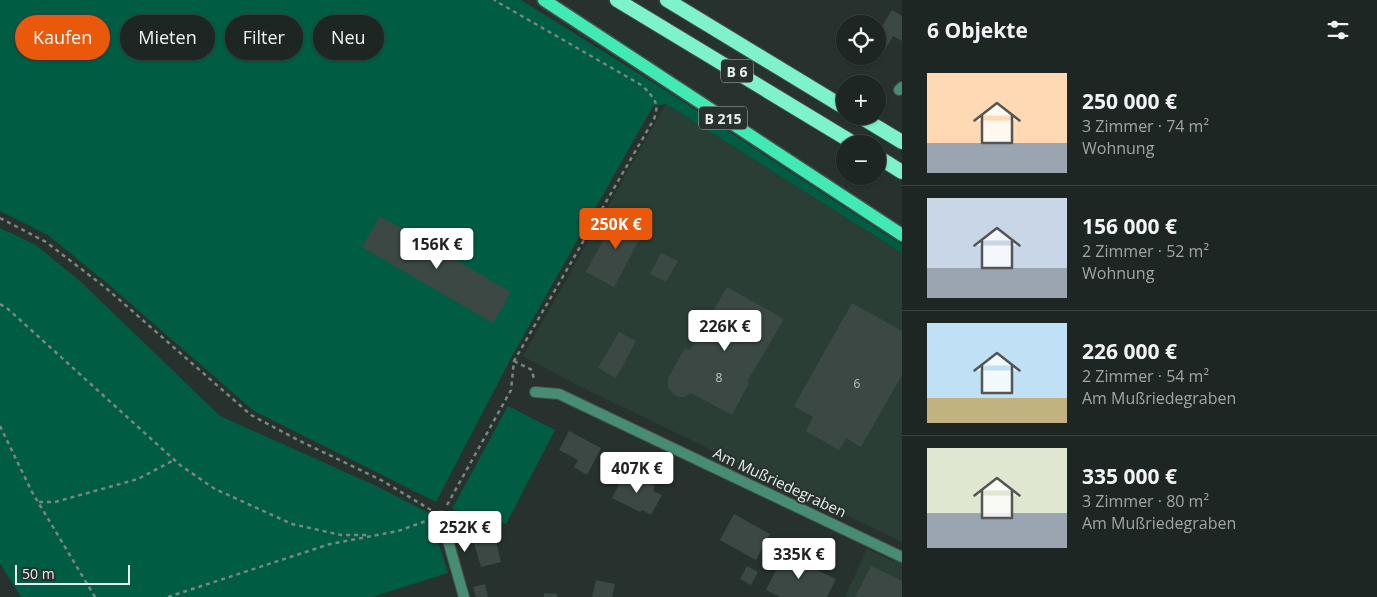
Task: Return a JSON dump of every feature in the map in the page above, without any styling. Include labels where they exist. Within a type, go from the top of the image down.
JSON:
[{"type":"highway","name":"B 6","points":[[617,0],[840,135]]},
{"type":"highway","name":"B 6","points":[[667,0],[836,103]]},
{"type":"highway","points":[[874,125],[902,142]]},
{"type":"highway","points":[[886,162],[902,172]]},
{"type":"main road","name":"B 215","points":[[544,0],[902,235]]},
{"type":"street","name":"Am Mußriedegraben","points":[[535,392],[559,394],[902,557]]},
{"type":"street","points":[[441,516],[464,597]]},
{"type":"path","points":[[168,597],[330,544],[398,531],[441,516],[511,390],[514,361],[654,119],[657,104],[643,86],[494,0]]},
{"type":"path","points":[[0,218],[46,242],[106,288],[251,415],[381,480],[441,516]]},
{"type":"path","points":[[0,304],[8,308],[174,460],[215,489],[292,524],[341,534],[374,536]]},
{"type":"path","points":[[514,361],[532,370],[535,392]]},
{"type":"path","points":[[0,426],[38,502],[95,597]]},
{"type":"path","points":[[38,502],[55,502],[138,479],[174,460]]},
{"type":"shaded area","points":[[666,104],[902,253],[902,542],[577,385],[523,356]]},
{"type":"shaded area","points":[[867,549],[895,562],[902,550],[902,597],[845,597]]},
{"type":"green space","points":[[0,0],[521,0],[665,90],[902,245],[902,253],[666,104],[653,106],[511,358],[436,502],[254,411],[108,284],[48,235],[0,211]]},
{"type":"green space","points":[[0,228],[36,245],[81,282],[220,416],[374,485],[429,513],[448,573],[372,597],[21,597],[0,563]]},
{"type":"green space","points":[[508,406],[555,430],[506,524],[452,509]]},
{"type":"building","points":[[892,10],[902,16],[902,41],[893,36],[886,48],[886,20]]},
{"type":"building","points":[[617,214],[645,229],[614,287],[586,272]]},
{"type":"building","points":[[380,216],[511,292],[493,323],[362,247]]},
{"type":"building","points":[[661,253],[678,261],[666,282],[650,274]]},
{"type":"building","points":[[727,287],[784,319],[747,382],[749,383],[732,415],[691,393],[685,397],[679,397],[673,394],[668,387],[668,378],[685,348],[690,350]]},
{"type":"building","points":[[852,303],[902,331],[902,375],[861,447],[846,438],[839,450],[806,431],[813,417],[794,406]]},
{"type":"building","points":[[619,332],[636,341],[616,378],[598,368]]},
{"type":"building","points":[[569,431],[601,448],[587,475],[574,467],[578,460],[559,450]]},
{"type":"building","points":[[626,471],[655,486],[653,491],[662,495],[651,515],[642,510],[640,512],[612,498]]},
{"type":"building","points":[[734,514],[770,534],[756,560],[720,540]]},
{"type":"building","points":[[494,534],[501,562],[481,567],[473,540]]},
{"type":"building","points":[[784,554],[836,579],[827,597],[780,597],[766,590]]},
{"type":"building","points":[[747,566],[758,572],[751,585],[740,579]]},
{"type":"building","points":[[871,566],[902,581],[902,597],[855,597]]},
{"type":"building","points":[[596,580],[615,584],[612,597],[592,597]]},
{"type":"building","points":[[485,584],[488,597],[476,597],[473,587]]},
{"type":"building","points":[[544,593],[557,594],[557,597],[544,597]]}]
